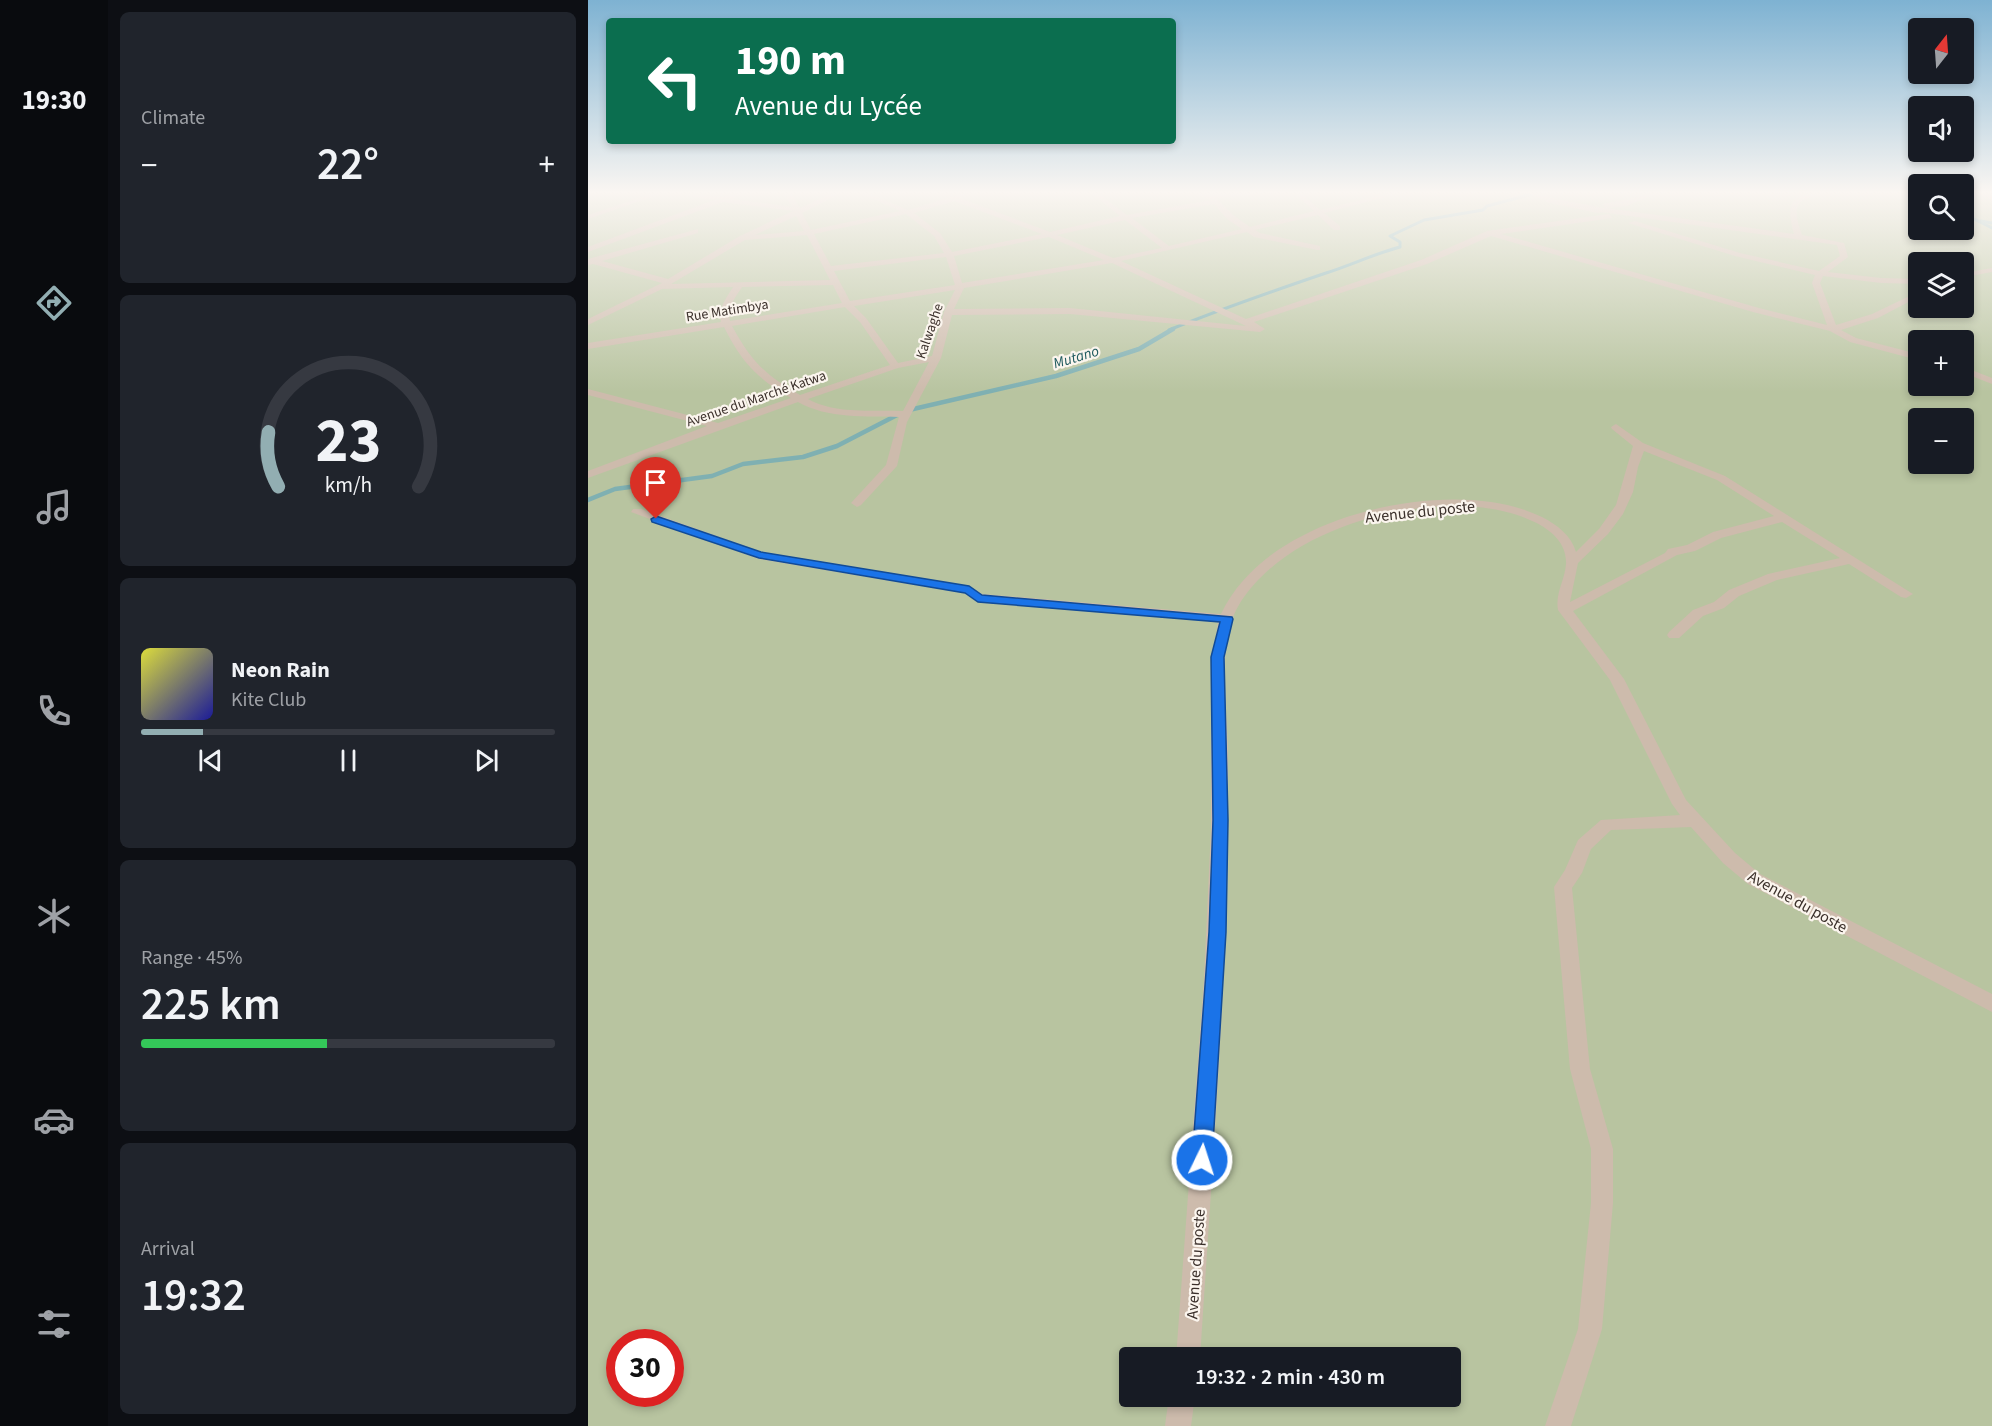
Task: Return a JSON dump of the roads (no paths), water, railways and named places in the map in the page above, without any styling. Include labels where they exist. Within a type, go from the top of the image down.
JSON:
[{"type":"street","points":[[589,320],[665,285],[707,260]]},
{"type":"street","points":[[824,260],[848,305],[896,366]]},
{"type":"street","points":[[828,268],[900,260]]},
{"type":"street","points":[[950,260],[960,288]]},
{"type":"street","points":[[948,312],[1070,311],[1260,329],[1107,260]]},
{"type":"street","name":"Rue Matimbya","points":[[588,346],[960,288],[1117,260]]},
{"type":"street","points":[[1246,322],[1430,260]]},
{"type":"street","points":[[1582,260],[1756,310],[1833,329],[1853,340],[1908,354]]},
{"type":"street","points":[[1756,260],[1850,279],[1908,281]]},
{"type":"street","points":[[1833,329],[1816,283],[1820,274],[1840,260]]},
{"type":"street","points":[[589,262],[665,285],[738,287],[835,282]]},
{"type":"street","points":[[1974,273],[1992,270]]},
{"type":"street","points":[[738,287],[727,304],[724,314],[726,323],[741,352],[768,381],[802,398],[814,407],[854,413],[907,414]]},
{"type":"street","name":"Kalwaghe","points":[[857,503],[891,466],[902,422],[936,358],[948,312],[960,288]]},
{"type":"street","points":[[1833,329],[1875,316],[1908,299]]},
{"type":"street","name":"Avenue du Marché Katwa","points":[[588,475],[718,426],[896,366],[936,358]]},
{"type":"street","points":[[1974,374],[1992,381]]},
{"type":"street","points":[[588,392],[718,426]]},
{"type":"street","points":[[1616,427],[1639,445],[1678,458],[1721,478],[1906,594]]},
{"type":"street","points":[[1639,445],[1639,455],[1632,465],[1626,497],[1618,512],[1593,544],[1573,561],[1561,597],[1565,610],[1671,555],[1672,552],[1691,548],[1717,535],[1782,518]]},
{"type":"street","name":"Avenue du poste","points":[[1189,1347],[1217,932],[1220,820],[1218,657],[1231,606],[1256,574],[1283,552],[1341,522],[1380,512],[1469,503],[1498,506],[1559,530],[1571,546],[1573,561]]},
{"type":"street","points":[[637,512],[759,555],[969,590],[978,598],[1227,619]]},
{"type":"street","points":[[1674,635],[1698,613],[1719,605],[1734,593],[1773,577],[1849,560]]},
{"type":"street","name":"Avenue du poste","points":[[1565,610],[1617,679],[1680,804],[1694,821],[1754,879],[1992,1004]]},
{"type":"street","points":[[1558,1426],[1590,1329],[1602,1203],[1602,1149],[1580,1069],[1563,887],[1573,873],[1584,845],[1607,824],[1694,821]]},
{"type":"street","points":[[1178,1426],[1181,1407]]},
{"type":"waterway","name":"Mutano","points":[[1169,330],[1363,260]]},
{"type":"waterway","name":"Mutano","points":[[909,410],[1056,376],[1139,349],[1173,329]]},
{"type":"waterway","name":"Mutano","points":[[588,500],[615,489],[712,476],[743,464],[803,457],[837,446],[899,414]]}]
